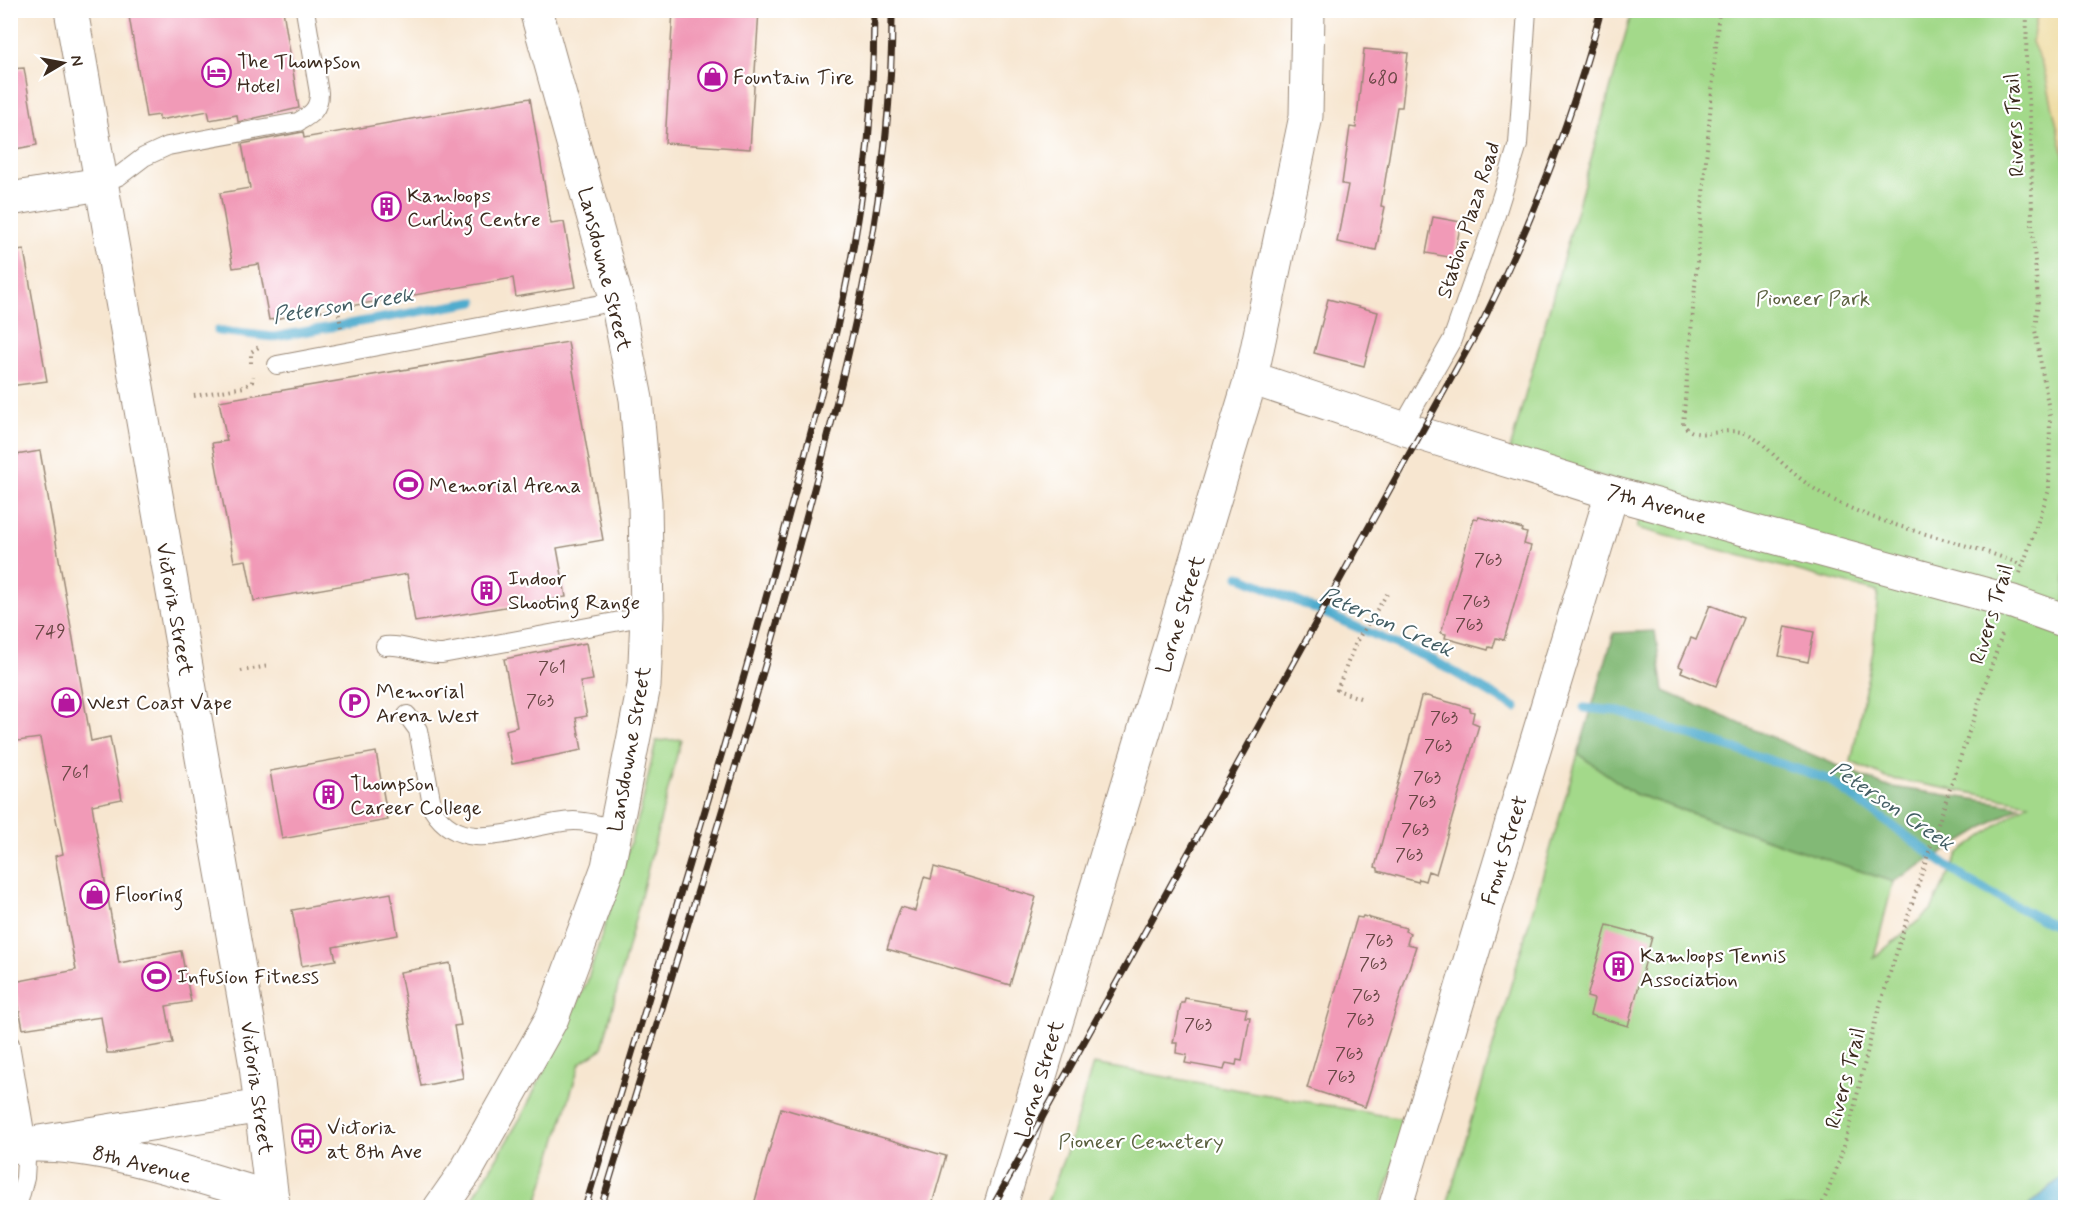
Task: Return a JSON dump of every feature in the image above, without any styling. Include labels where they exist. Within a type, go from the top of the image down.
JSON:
[{"type":"street","name":"Victoria Street","points":[[71,10],[261,1106],[273,1203]]},
{"type":"street","name":"Lansdowne Street","points":[[440,1208],[466,1171],[552,1018],[608,867],[644,686],[647,616],[645,502],[637,410],[617,301],[536,10]]},
{"type":"street","name":"Lorne Street","points":[[1000,1208],[1251,378],[1306,117],[1308,10]]},
{"type":"street","points":[[10,199],[100,184]]},
{"type":"street","name":"7th Avenue","points":[[1251,378],[1402,428],[1612,493],[2013,602],[2066,621]]},
{"type":"street","name":"Front Street","points":[[1395,1208],[1612,493]]},
{"type":"street","points":[[19,1145],[261,1106]]},
{"type":"street","name":"8th Avenue","points":[[19,1145],[74,1147],[108,1154],[273,1203]]},
{"type":"lane","points":[[100,184],[119,176],[144,157],[168,146],[298,122],[312,113],[319,104],[319,93],[305,10]]},
{"type":"lane","points":[[547,10],[550,58]]},
{"type":"lane","name":"Station Plaza Road","points":[[1402,428],[1452,340],[1494,221],[1518,144],[1527,10]]},
{"type":"lane","points":[[277,364],[617,301]]},
{"type":"lane","points":[[386,646],[409,646],[432,655],[442,654],[647,616]]},
{"type":"lane","points":[[407,715],[418,730],[433,810],[440,822],[453,831],[480,838],[575,821],[615,829]]},
{"type":"lane","points":[[10,1044],[19,1145],[25,1178],[17,1208]]},
{"type":"path","points":[[1719,10],[1683,424],[1688,431],[1696,435],[1726,429],[1741,430],[1755,437],[1811,488],[1846,506],[1991,552],[2022,565]]},
{"type":"path","name":"Rivers Trail","points":[[1820,1208],[1835,1175],[1869,1043],[1935,830],[2049,490],[2050,427],[2035,330],[2038,299],[2032,224],[2031,129],[2026,60],[2027,10]]},
{"type":"path","points":[[338,308],[341,326]]},
{"type":"path","points":[[194,396],[244,387],[252,382],[253,376]]},
{"type":"path","points":[[1360,698],[1337,690],[1356,642],[1387,594]]},
{"type":"path","points":[[242,671],[269,666]]},
{"type":"green space","name":"Pioneer Park","points":[[1632,11],[2065,11],[2065,1174],[2028,1207],[1446,1208],[1578,754],[1635,794],[1893,882],[1874,958],[1931,910],[1959,853],[2028,803],[1887,778],[1851,762],[1873,650],[1878,592],[1637,528],[1646,489],[1510,450]]},
{"type":"green space","points":[[1655,631],[1664,691],[1885,786],[2020,806],[1893,882],[1635,794],[1578,754],[1614,633]]},
{"type":"green space","points":[[681,739],[602,1049],[580,1063],[536,1207],[467,1208],[523,1114],[587,982],[641,809],[656,741]]},
{"type":"green space","name":"Pioneer Cemetery","points":[[1093,1064],[1409,1120],[1380,1207],[1045,1208],[1071,1139]]},
{"type":"sand","points":[[2038,11],[2065,11],[2065,161],[2044,69],[2032,42]]},
{"type":"water","points":[[2065,1174],[2065,1207],[2028,1207],[2031,1204]]},
{"type":"building","name":"The Thompson Hotel","points":[[128,10],[283,10],[299,108],[238,122],[237,115],[210,120],[208,111],[159,120],[159,115],[146,117]]},
{"type":"building","name":"Fountain Tire","points":[[673,10],[759,10],[750,149],[665,143]]},
{"type":"building","points":[[1364,49],[1408,53],[1402,107],[1397,107],[1381,206],[1385,207],[1376,250],[1337,242],[1348,185],[1342,184],[1350,127],[1356,128]]},
{"type":"building","points":[[24,68],[37,145],[10,150],[10,69]]},
{"type":"building","name":"Kamloops Curling Centre","points":[[530,98],[551,224],[564,222],[576,287],[516,297],[513,278],[269,320],[259,264],[233,268],[220,193],[250,188],[242,144],[303,132],[304,138]]},
{"type":"building","points":[[1433,217],[1461,222],[1454,258],[1426,253]]},
{"type":"building","points":[[24,250],[47,381],[10,386],[10,252]]},
{"type":"building","points":[[1328,299],[1378,312],[1364,366],[1314,353]]},
{"type":"building","name":"Memorial Arena","points":[[568,342],[603,540],[557,548],[566,597],[415,622],[407,574],[254,601],[246,560],[234,562],[212,443],[227,441],[219,401]]},
{"type":"building","points":[[40,451],[91,741],[110,737],[122,799],[92,805],[119,963],[181,951],[191,1002],[166,1006],[173,1043],[107,1053],[101,1017],[23,1029],[14,982],[76,970],[55,856],[63,854],[40,738],[10,742],[10,456]]},
{"type":"building","points":[[1479,517],[1523,529],[1522,532],[1527,533],[1524,544],[1531,546],[1504,640],[1496,638],[1493,648],[1489,647],[1488,650],[1445,638],[1446,634],[1441,633],[1474,518]]},
{"type":"building","points":[[1710,605],[1743,618],[1716,686],[1681,672],[1683,668],[1679,666],[1691,638],[1696,640]]},
{"type":"building","points":[[1786,626],[1814,632],[1808,662],[1779,656]]},
{"type":"building","points":[[586,643],[593,680],[580,682],[587,716],[576,718],[582,750],[512,764],[506,730],[517,727],[504,659]]},
{"type":"building","points":[[1427,696],[1470,708],[1470,711],[1474,712],[1472,722],[1479,725],[1436,874],[1428,871],[1425,881],[1419,879],[1418,882],[1378,871],[1375,867],[1421,697]]},
{"type":"building","name":"Thompson Career College","points":[[376,752],[388,820],[282,839],[270,771]]},
{"type":"building","points":[[934,867],[1036,897],[1010,985],[887,949],[901,907],[915,911],[924,877],[931,879]]},
{"type":"building","points":[[391,893],[398,935],[333,947],[336,960],[302,966],[292,910]]},
{"type":"building","points":[[1363,916],[1406,928],[1405,931],[1410,933],[1407,944],[1416,946],[1365,1107],[1307,1088],[1357,917],[1362,918]]},
{"type":"building","name":"Kamloops Tennis Association","points":[[1607,925],[1652,937],[1628,1026],[1590,1015],[1594,999],[1587,997]]},
{"type":"building","points":[[450,963],[461,1025],[454,1026],[463,1078],[421,1086],[400,972]]},
{"type":"building","points":[[1185,998],[1247,1009],[1245,1017],[1250,1017],[1242,1061],[1237,1060],[1236,1065],[1226,1063],[1224,1070],[1185,1063],[1187,1055],[1176,1053],[1177,1043],[1173,1043],[1181,1003],[1184,1003]]},
{"type":"building","points":[[781,1108],[946,1156],[931,1208],[753,1208]]},
{"type":"waterway","name":"Peterson Creek","points":[[218,331],[274,337],[474,302]]},
{"type":"waterway","name":"Peterson Creek","points":[[1239,576],[1435,661],[1516,708]]},
{"type":"waterway","name":"Peterson Creek","points":[[1584,708],[1617,711],[1828,779],[1971,883],[2066,932]]},
{"type":"railway","points":[[585,1208],[723,748],[823,388],[846,283],[864,178],[872,94],[874,10]]},
{"type":"railway","points":[[601,1208],[753,708],[835,410],[876,213],[885,147],[892,10]]},
{"type":"railway","points":[[992,1208],[1484,319],[1519,244],[1565,129],[1601,10]]},
{"type":"place","name":"The Thompson Hotel","points":[[216,73]]},
{"type":"place","name":"Fountain Tire","points":[[712,77]]},
{"type":"place","name":"Kamloops Curling Centre","points":[[386,207]]},
{"type":"place","name":"Memorial Arena","points":[[408,485]]},
{"type":"place","name":"Indoor Shooting Range","points":[[487,590]]},
{"type":"place","name":"West Coast Vape","points":[[66,702]]},
{"type":"place","name":"Memorial Arena West","points":[[355,703]]},
{"type":"place","name":"Thompson Career College","points":[[329,795]]},
{"type":"place","name":"Flooring","points":[[94,894]]},
{"type":"place","name":"Kamloops Tennis Association","points":[[1619,967]]},
{"type":"place","name":"Infusion Fitness","points":[[156,976]]},
{"type":"place","name":"Victoria at 8th Ave","points":[[306,1139]]}]
